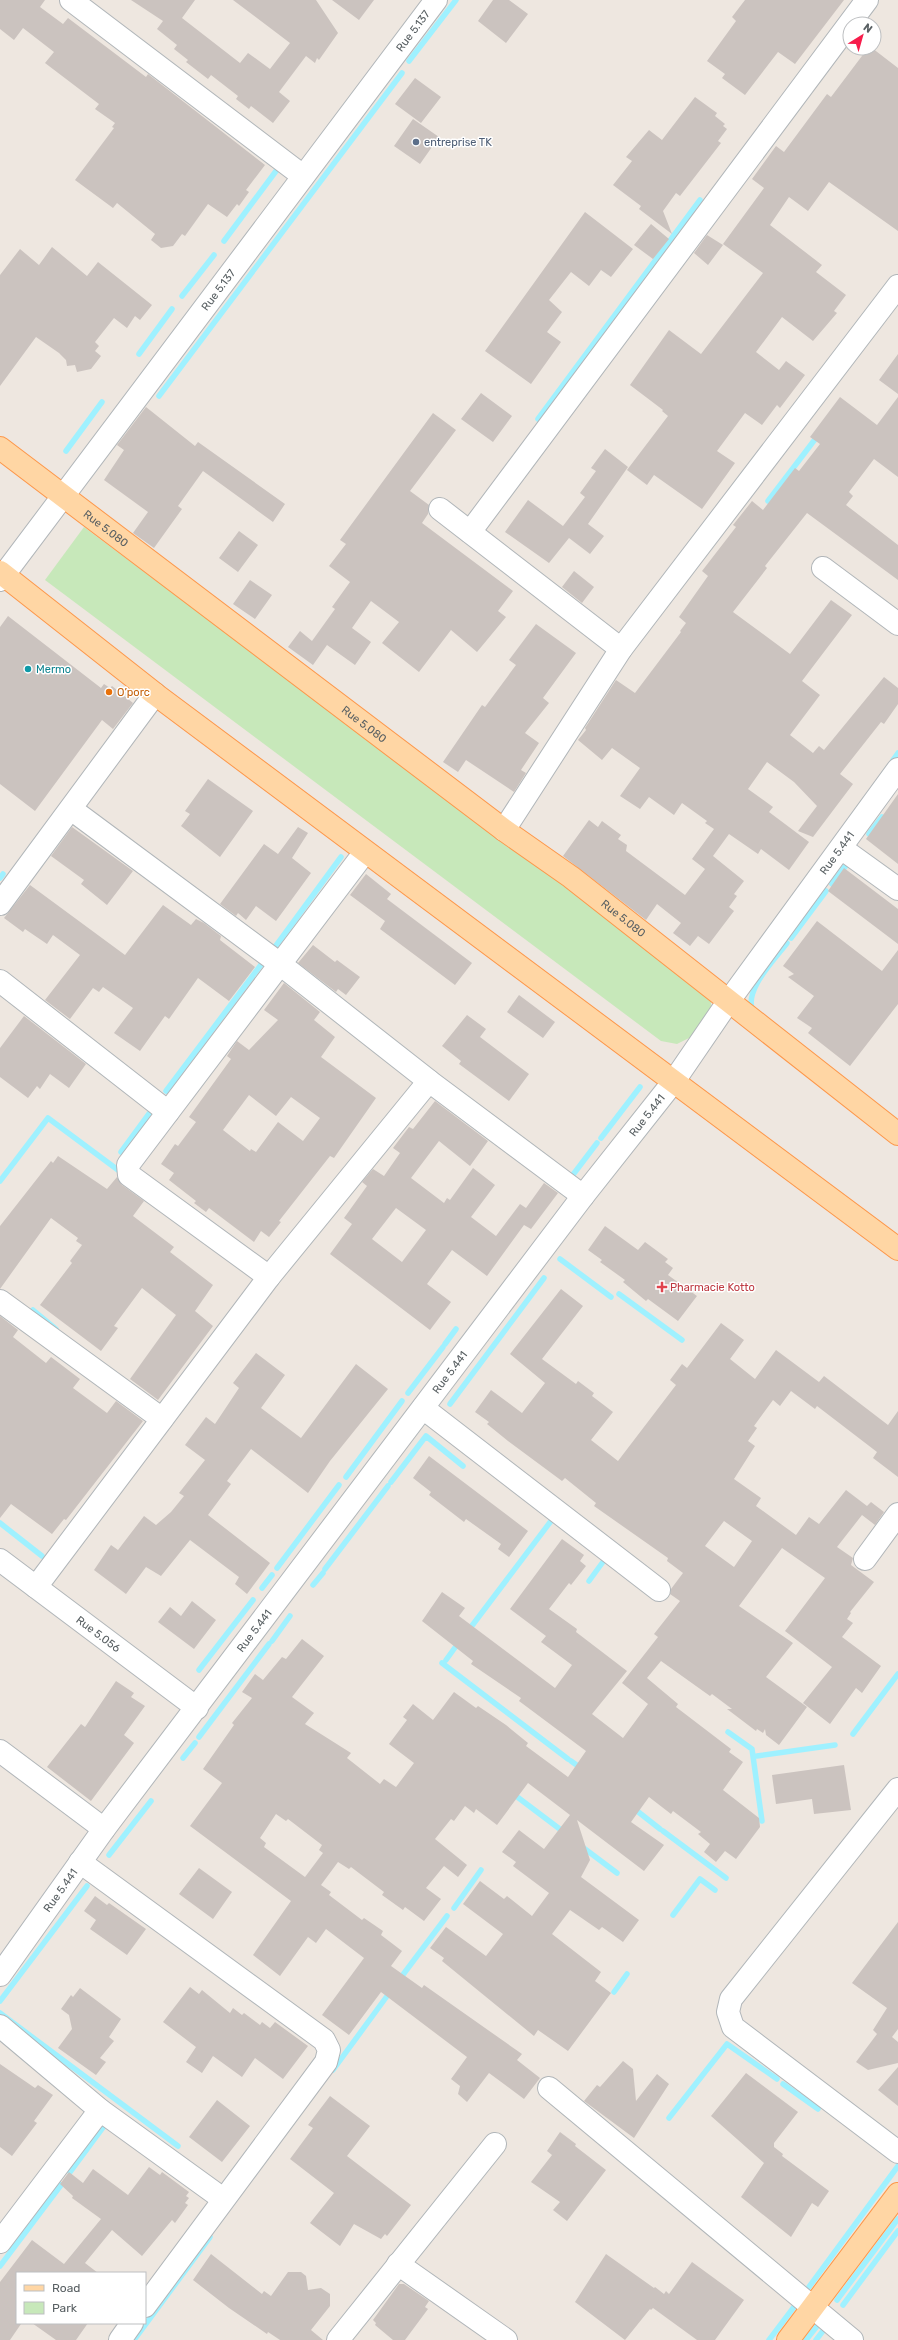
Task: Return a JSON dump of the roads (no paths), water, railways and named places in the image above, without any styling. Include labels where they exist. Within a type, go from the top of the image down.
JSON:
[{"type":"main road","name":"Rue 5.080","points":[[0,448],[504,830],[571,877],[728,1002],[898,1134]]},
{"type":"main road","points":[[1,576],[365,852],[898,1249]]},
{"type":"main road","points":[[788,2340],[898,2194]]},
{"type":"street","points":[[71,0],[303,176]]},
{"type":"street","name":"Rue 5.137","points":[[1,576],[436,0]]},
{"type":"street","points":[[470,532],[867,0]]},
{"type":"street","points":[[504,830],[621,649],[898,286]]},
{"type":"street","points":[[440,509],[621,649]]},
{"type":"street","points":[[823,568],[898,624]]},
{"type":"street","points":[[0,904],[155,694]]},
{"type":"street","name":"Rue 5.441","points":[[0,1975],[104,1829],[583,1196],[674,1081],[728,1002],[898,769]]},
{"type":"street","points":[[71,809],[280,964],[429,1081],[583,1196]]},
{"type":"street","points":[[841,848],[898,889]]},
{"type":"street","points":[[269,1278],[129,1175],[128,1165],[365,852]]},
{"type":"street","points":[[0,981],[168,1112]]},
{"type":"street","points":[[36,1587],[269,1278],[429,1081]]},
{"type":"street","points":[[0,1301],[162,1420]]},
{"type":"street","points":[[423,1408],[658,1590]]},
{"type":"street","points":[[865,1559],[898,1514]]},
{"type":"street","name":"Rue 5.056","points":[[0,1560],[197,1708]]},
{"type":"street","points":[[0,1751],[104,1829]]},
{"type":"street","points":[[898,1789],[731,1999],[728,2012],[734,2027],[898,2152]]},
{"type":"street","points":[[80,1862],[324,2040],[329,2050],[326,2062],[146,2305]]},
{"type":"street","points":[[0,2026],[100,2110],[223,2199]]},
{"type":"street","points":[[549,2088],[852,2340]]},
{"type":"street","points":[[0,2242],[100,2110]]},
{"type":"street","points":[[338,2340],[495,2144]]},
{"type":"street","points":[[398,2264],[506,2340]]},
{"type":"street","points":[[120,2340],[131,2324]]},
{"type":"waterway","points":[[409,61],[456,0]]},
{"type":"waterway","points":[[159,396],[402,73]]},
{"type":"waterway","points":[[224,241],[279,167]]},
{"type":"waterway","points":[[538,419],[700,200]]},
{"type":"waterway","points":[[182,296],[214,255]]},
{"type":"waterway","points":[[139,354],[172,309]]},
{"type":"waterway","points":[[66,451],[102,402]]},
{"type":"waterway","points":[[768,501],[816,438]]},
{"type":"waterway","points":[[893,760],[898,753]]},
{"type":"waterway","points":[[869,834],[882,817]]},
{"type":"waterway","points":[[275,947],[341,857]]},
{"type":"waterway","points":[[832,884],[850,860]]},
{"type":"waterway","points":[[0,878],[3,874]]},
{"type":"waterway","points":[[791,938],[826,891]]},
{"type":"waterway","points":[[753,1011],[751,1003],[752,994],[756,985],[768,966],[787,943]]},
{"type":"waterway","points":[[166,1091],[263,962]]},
{"type":"waterway","points":[[601,1138],[640,1087]]},
{"type":"waterway","points":[[121,1152],[154,1107]]},
{"type":"waterway","points":[[0,1181],[48,1118],[122,1173]]},
{"type":"waterway","points":[[572,1176],[597,1143]]},
{"type":"waterway","points":[[560,1259],[611,1297]]},
{"type":"waterway","points":[[450,1404],[544,1278]]},
{"type":"waterway","points":[[619,1294],[682,1340]]},
{"type":"waterway","points":[[33,1310],[56,1329]]},
{"type":"waterway","points":[[445,1344],[456,1329]]},
{"type":"waterway","points":[[408,1393],[443,1347]]},
{"type":"waterway","points":[[346,1477],[402,1401]]},
{"type":"waterway","points":[[391,1482],[426,1436],[463,1466]]},
{"type":"waterway","points":[[277,1568],[339,1485]]},
{"type":"waterway","points":[[325,1569],[388,1486]]},
{"type":"waterway","points":[[468,1631],[551,1521]]},
{"type":"waterway","points":[[0,1523],[42,1556]]},
{"type":"waterway","points":[[589,1581],[608,1555]]},
{"type":"waterway","points":[[313,1585],[323,1573]]},
{"type":"waterway","points":[[262,1588],[272,1575]]},
{"type":"waterway","points":[[199,1670],[253,1600]]},
{"type":"waterway","points":[[272,1641],[290,1616]]},
{"type":"waterway","points":[[446,1660],[459,1642]]},
{"type":"waterway","points":[[199,1737],[269,1644]]},
{"type":"waterway","points":[[442,1663],[568,1759]]},
{"type":"waterway","points":[[853,1734],[898,1674]]},
{"type":"waterway","points":[[728,1732],[752,1749],[762,1821]]},
{"type":"waterway","points":[[183,1758],[195,1743]]},
{"type":"waterway","points":[[757,1756],[835,1745]]},
{"type":"waterway","points":[[571,1761],[582,1769]]},
{"type":"waterway","points":[[516,1796],[565,1833]]},
{"type":"waterway","points":[[109,1855],[151,1801]]},
{"type":"waterway","points":[[632,1807],[660,1829]]},
{"type":"waterway","points":[[663,1831],[726,1878]]},
{"type":"waterway","points":[[581,1846],[617,1873]]},
{"type":"waterway","points":[[454,1908],[481,1870]]},
{"type":"waterway","points":[[673,1915],[700,1879],[715,1890]]},
{"type":"waterway","points":[[0,2001],[87,1886]]},
{"type":"waterway","points":[[399,1980],[447,1916]]},
{"type":"waterway","points":[[614,1992],[627,1974]]},
{"type":"waterway","points":[[333,2070],[390,1992]]},
{"type":"waterway","points":[[0,2013],[178,2146]]},
{"type":"waterway","points":[[669,2118],[727,2044],[777,2079]]},
{"type":"waterway","points":[[783,2084],[818,2109]]},
{"type":"waterway","points":[[70,2172],[104,2126]]},
{"type":"waterway","points":[[809,2287],[898,2166]]},
{"type":"waterway","points":[[0,2266],[61,2185]]},
{"type":"waterway","points":[[837,2300],[898,2219]]},
{"type":"waterway","points":[[843,2305],[898,2231]]},
{"type":"waterway","points":[[146,2324],[210,2237]]},
{"type":"waterway","points":[[769,2340],[797,2303]]},
{"type":"waterway","points":[[134,2340],[146,2324]]},
{"type":"waterway","points":[[806,2340],[818,2325]]},
{"type":"waterway","points":[[816,2340],[826,2327]]},
{"type":"place","name":"entreprise TK","points":[[416,142]]},
{"type":"place","name":"Mermo","points":[[28,669]]},
{"type":"place","name":"O’porc","points":[[109,692]]},
{"type":"place","name":"Pharmacie Kotto","points":[[662,1287]]}]
